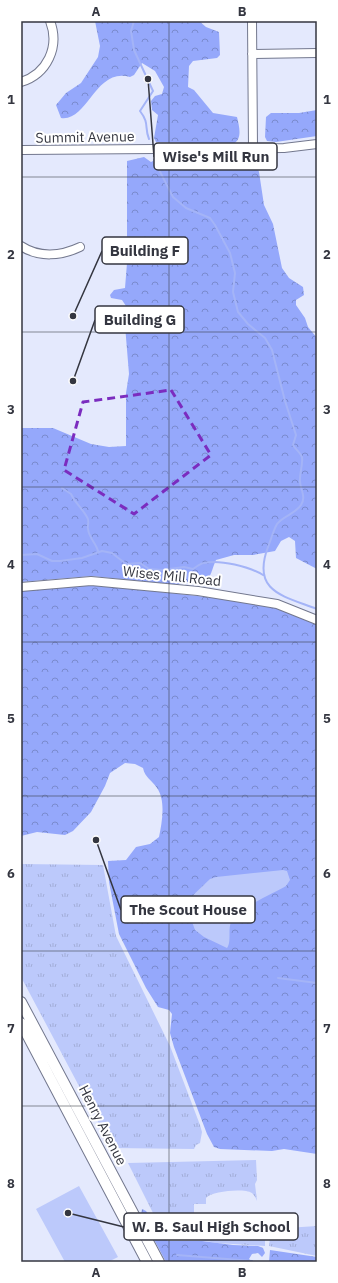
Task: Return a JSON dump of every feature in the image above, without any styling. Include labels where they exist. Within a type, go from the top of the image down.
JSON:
[{"type":"main road","name":"Henry Avenue","points":[[21,1002],[159,1262]]},
{"type":"main road","name":"Henry Avenue","points":[[21,1023],[147,1262]]},
{"type":"street","points":[[21,82],[36,75],[49,60],[54,42],[50,21]]},
{"type":"street","points":[[252,21],[253,148]]},
{"type":"street","points":[[252,54],[317,53]]},
{"type":"street","name":"Summit Avenue","points":[[21,150],[295,148],[317,144]]},
{"type":"street","points":[[21,246],[32,252],[47,254],[63,253],[80,247]]},
{"type":"street","name":"Wises Mill Road","points":[[21,587],[91,581],[198,591],[277,604],[317,620]]},
{"type":"highlighted area","points":[[171,390],[211,455],[134,514],[64,470],[83,402]]},
{"type":"green space","points":[[95,21],[199,21],[206,27],[219,32],[220,55],[217,58],[193,61],[189,66],[188,87],[194,90],[213,113],[237,117],[240,132],[236,142],[233,144],[156,142],[154,138],[158,115],[152,110],[151,101],[155,96],[162,94],[164,87],[155,71],[142,63],[134,75],[130,77],[118,76],[108,80],[78,112],[70,117],[61,118],[56,105],[66,93],[81,83],[98,57],[100,46]]},
{"type":"green space","points":[[317,110],[317,136],[276,142],[267,141],[265,137],[266,117],[271,113],[299,113]]},
{"type":"green space","points":[[215,153],[249,154],[257,166],[264,205],[273,224],[282,268],[289,278],[303,287],[304,295],[296,300],[296,305],[305,318],[308,327],[317,338],[317,569],[296,558],[295,541],[289,537],[281,541],[275,551],[253,555],[234,555],[216,560],[210,576],[204,583],[187,582],[175,585],[92,576],[21,582],[21,428],[53,428],[91,444],[109,447],[126,446],[126,393],[129,374],[124,313],[126,306],[122,300],[111,298],[110,295],[114,290],[125,288],[127,263],[132,251],[127,238],[127,161],[144,157],[151,162],[163,156],[179,160]]},
{"type":"green space","points":[[84,585],[126,588],[242,601],[281,609],[317,624],[317,1154],[284,1149],[272,1151],[220,1149],[214,1147],[207,1134],[174,1047],[170,1033],[172,1014],[169,1010],[158,1007],[146,988],[119,934],[109,882],[108,861],[126,860],[136,847],[150,844],[159,837],[162,799],[157,788],[147,777],[143,768],[135,764],[125,763],[110,773],[91,812],[73,831],[65,835],[37,832],[21,836],[21,591]]},
{"type":"green space","points":[[21,864],[103,865],[116,936],[170,1046],[200,1125],[202,1132],[200,1143],[196,1145],[194,1149],[112,1148],[21,977]]},
{"type":"green space","points":[[283,870],[287,871],[290,880],[286,886],[242,910],[232,920],[227,948],[204,937],[195,930],[187,908],[188,900],[210,879],[216,877]]},
{"type":"green space","points":[[256,1160],[257,1180],[255,1184],[257,1201],[252,1193],[248,1191],[221,1192],[206,1198],[206,1204],[194,1204],[194,1220],[265,1232],[265,1246],[217,1243],[188,1238],[166,1239],[128,1163]]},
{"type":"green space","points":[[79,1186],[118,1257],[108,1262],[65,1262],[36,1209]]},
{"type":"green space","points":[[142,1209],[146,1211],[168,1241],[202,1241],[233,1245],[258,1246],[263,1248],[265,1253],[262,1257],[258,1253],[252,1254],[249,1259],[252,1262],[166,1262],[141,1215]]},
{"type":"green space","points":[[317,1226],[317,1256],[269,1246],[271,1229]]},
{"type":"green space","points":[[270,1250],[317,1257],[317,1262],[269,1262]]},
{"type":"waterway","points":[[134,21],[131,31],[134,50],[153,91],[140,111],[146,122],[149,139]]},
{"type":"waterway","points":[[154,160],[173,197],[186,208],[210,218],[215,225],[230,253],[235,273],[233,292],[238,312],[248,324],[265,338],[272,350],[285,401],[296,435],[293,445],[302,457],[300,482],[303,502],[298,508],[277,524],[264,562],[264,574],[267,583],[283,596],[317,609]]},
{"type":"waterway","points":[[62,488],[71,494],[87,517],[89,532],[98,551]]},
{"type":"waterway","points":[[21,555],[37,554],[52,561],[60,561],[82,558],[102,551],[112,553],[126,564],[140,563],[149,569],[162,570],[184,567],[193,569],[203,563],[218,562],[243,567],[263,575]]},
{"type":"waterway","points":[[278,978],[317,983]]},
{"type":"waterway","points":[[177,1255],[252,1261]]},
{"type":"place","name":"Wise's Mill Run","points":[[148,79]]},
{"type":"place","name":"Building F","points":[[73,316]]},
{"type":"place","name":"Building G","points":[[73,381]]},
{"type":"place","name":"The Scout House","points":[[96,840]]},
{"type":"place","name":"W. B. Saul High School","points":[[68,1213]]}]
